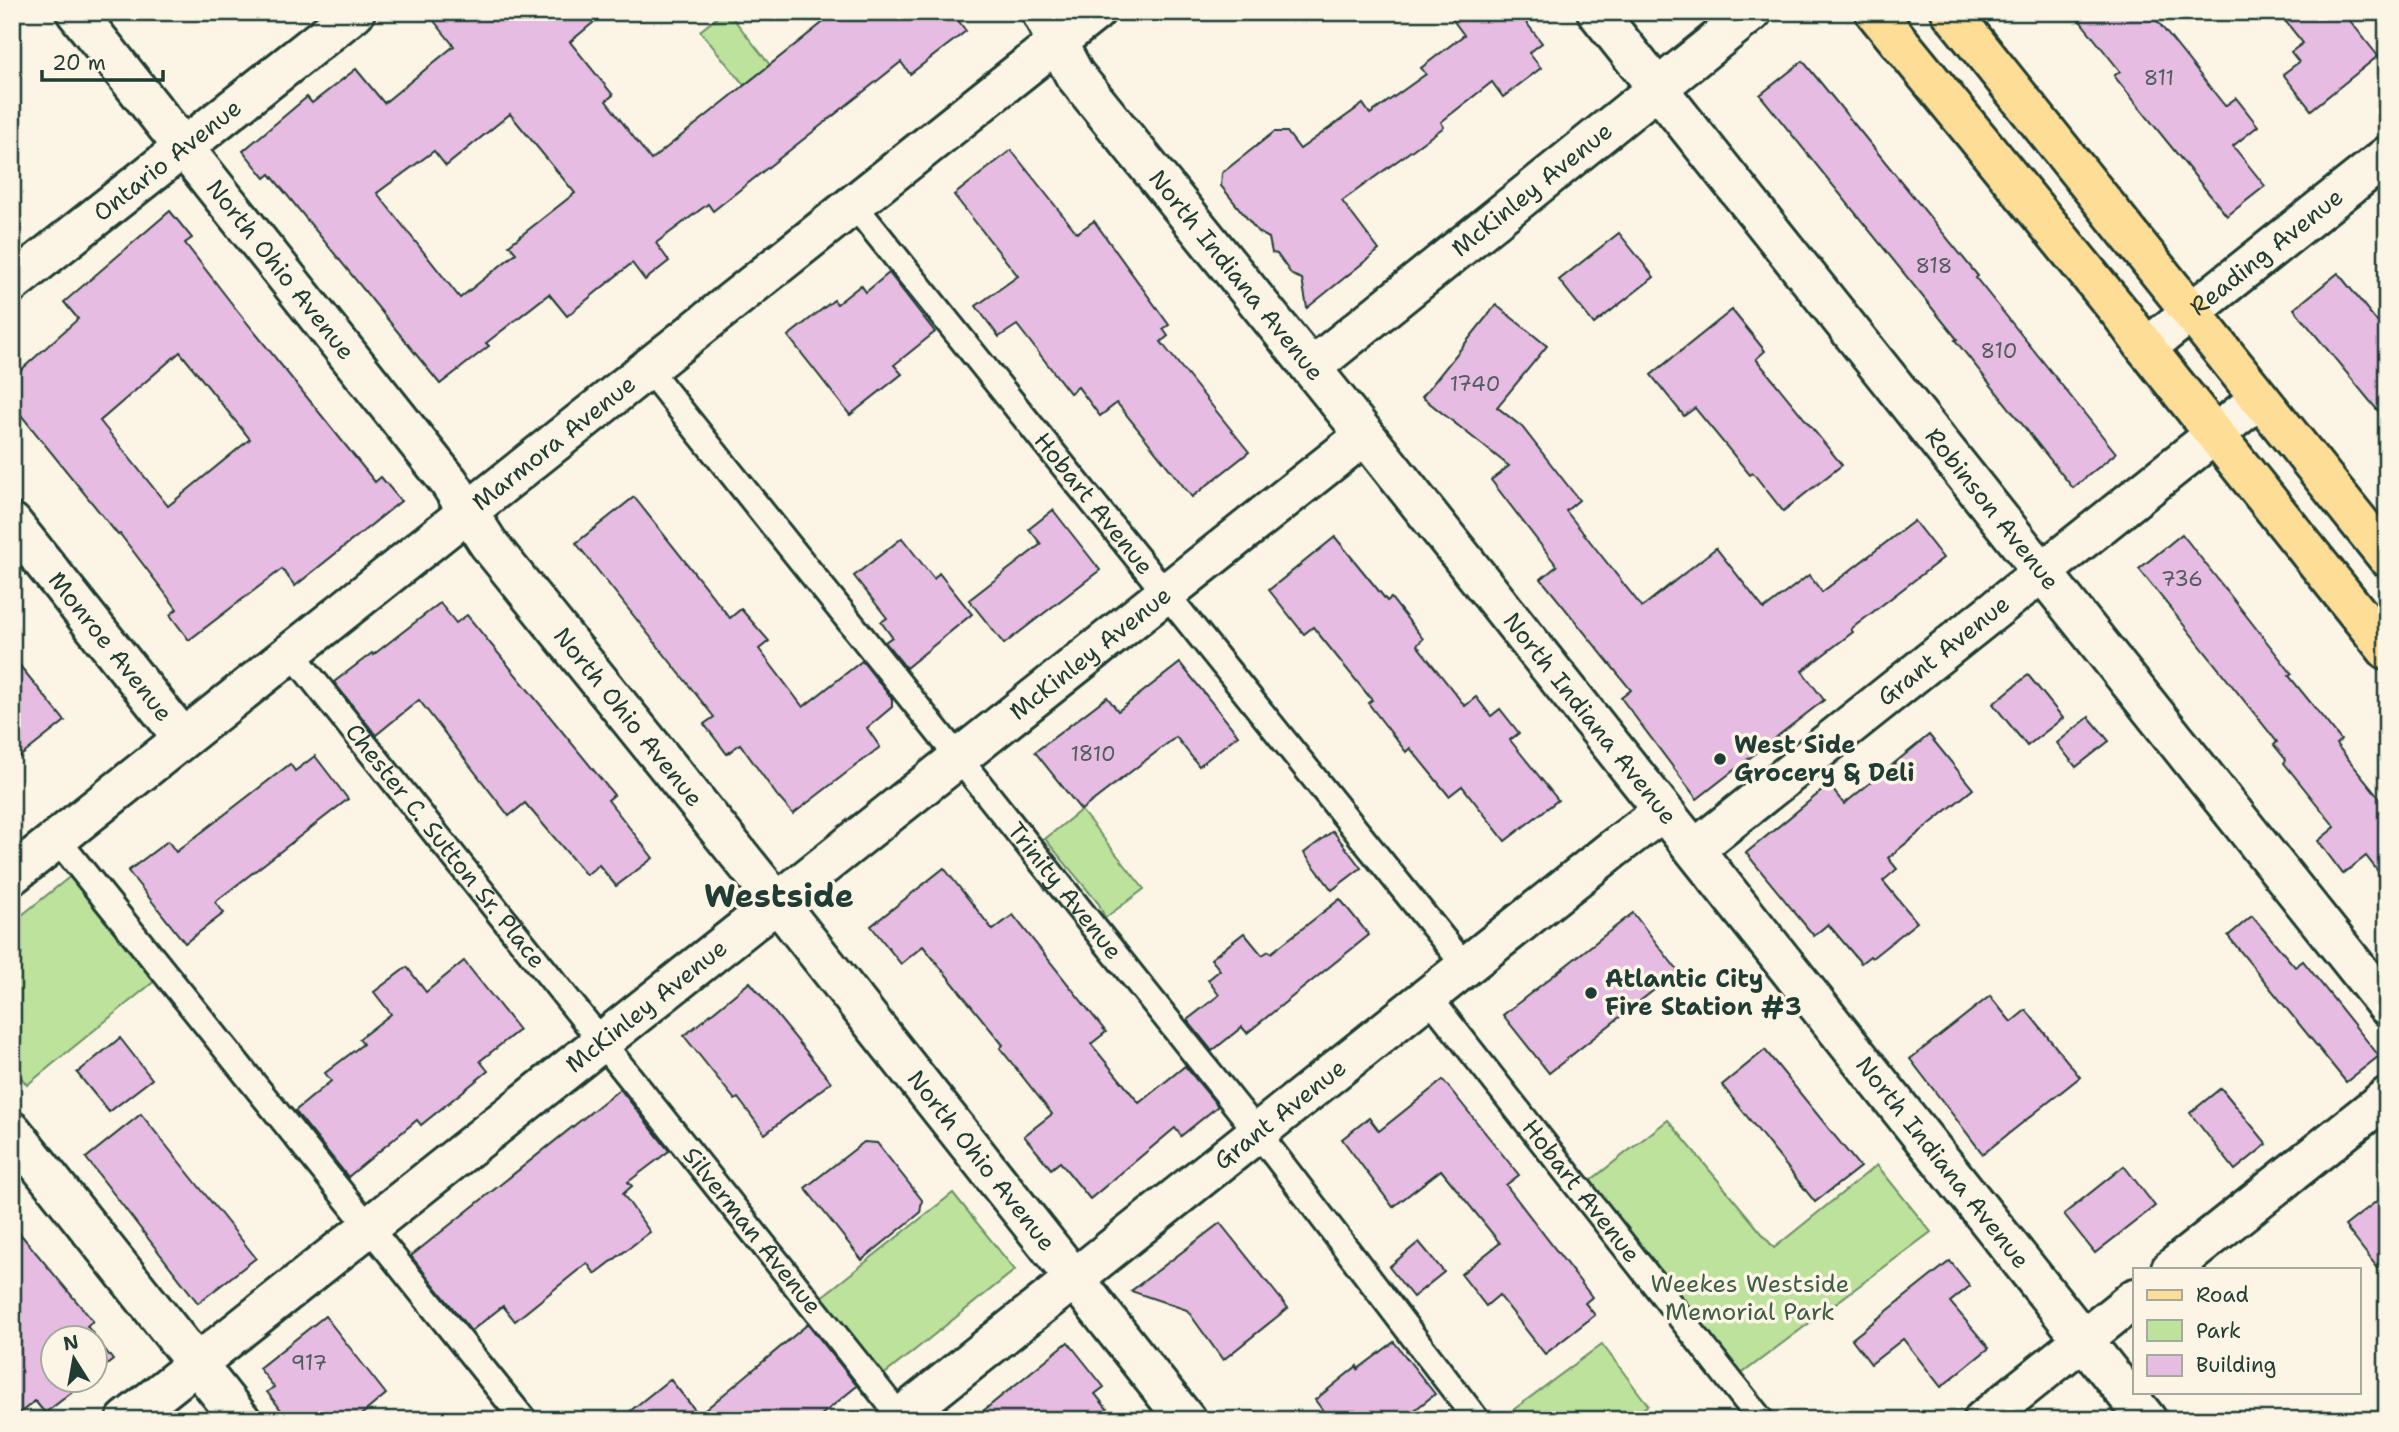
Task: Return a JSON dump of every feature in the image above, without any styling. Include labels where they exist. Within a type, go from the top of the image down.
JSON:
[{"type":"main road","points":[[1875,12],[2122,315],[2387,650]]},
{"type":"main road","points":[[1951,12],[2387,557]]},
{"type":"street","name":"North Ohio Avenue","points":[[76,12],[449,482],[488,543],[777,902],[1186,1420]]},
{"type":"street","name":"Ontario Avenue","points":[[12,283],[355,12]]},
{"type":"street","name":"Marmora Avenue","points":[[12,875],[853,205],[1049,27],[1095,12]]},
{"type":"street","name":"Robinson Avenue","points":[[1597,12],[2387,1006]]},
{"type":"street","name":"McKinley Avenue","points":[[1311,368],[1752,12]]},
{"type":"street","name":"North Indiana Avenue","points":[[1049,27],[1074,74],[1365,435],[2147,1420]]},
{"type":"street","name":"Reading Avenue","points":[[2146,348],[2387,156]]},
{"type":"street","name":"Grant Avenue","points":[[1695,849],[2259,399]]},
{"type":"street","name":"McKinley Avenue","points":[[126,1420],[1365,435]]},
{"type":"street","name":"Monroe Avenue","points":[[12,523],[182,737]]},
{"type":"street","name":"Grant Avenue","points":[[900,1419],[1465,966],[1664,811]]},
{"type":"street","points":[[2172,1268],[2387,1097]]},
{"type":"street","points":[[12,1131],[241,1420]]},
{"type":"street","points":[[1983,1420],[2133,1300]]},
{"type":"lane","name":"Hobart Avenue","points":[[853,205],[1167,592],[1465,966]]},
{"type":"lane","name":"Trinity Avenue","points":[[648,369],[1258,1132],[1477,1420]]},
{"type":"lane","name":"Chester C. Sutton Sr. Place","points":[[291,652],[601,1041]]},
{"type":"lane","points":[[57,839],[524,1420]]},
{"type":"lane","name":"Hobart Avenue","points":[[1428,996],[1761,1420]]},
{"type":"lane","name":"Silverman Avenue","points":[[601,1041],[900,1419]]},
{"type":"green space","points":[[724,12],[728,12],[770,65],[744,85],[700,31]]},
{"type":"green space","points":[[1081,810],[1144,889],[1105,918],[1099,904],[1045,839]]},
{"type":"green space","points":[[72,875],[157,979],[27,1085],[12,1066],[12,923]]},
{"type":"green space","name":"Weekes Westside Memorial Park","points":[[1668,1120],[1774,1248],[1877,1165],[1931,1232],[1740,1375],[1586,1184]]},
{"type":"green space","points":[[953,1193],[1015,1270],[881,1377],[819,1299]]},
{"type":"green space","points":[[1602,1344],[1648,1405],[1629,1420],[1501,1419]]},
{"type":"building","points":[[427,12],[606,12],[570,42],[613,95],[606,101],[651,160],[836,12],[952,12],[966,31],[910,74],[901,62],[713,211],[708,204],[656,243],[669,261],[645,280],[632,263],[567,316],[549,294],[486,343],[489,346],[440,384],[270,174],[265,178],[243,151],[307,97],[312,103],[356,69],[384,103],[454,46]],"holes":[[[510,114],[575,193],[509,245],[516,253],[460,298],[377,193],[434,151],[446,166]]]},
{"type":"building","points":[[1447,12],[1518,12],[1542,43],[1529,53],[1541,68],[1503,97],[1492,82],[1441,122],[1444,127],[1342,201],[1379,250],[1307,308],[1302,279],[1292,275],[1277,254],[1272,253],[1269,238],[1258,232],[1221,186],[1222,173],[1274,132],[1287,132],[1300,149],[1363,104],[1370,114],[1426,74],[1421,68],[1464,35]]},
{"type":"building","points":[[2073,12],[2150,12],[2225,106],[2236,98],[2258,126],[2233,146],[2265,186],[2227,216],[2114,76],[2120,71]]},
{"type":"building","points":[[2278,12],[2343,12],[2378,56],[2311,110],[2283,74],[2299,62],[2291,52],[2303,43]]},
{"type":"building","points":[[1803,61],[1978,276],[1976,278],[2116,453],[2073,488],[1760,95]]},
{"type":"building","points":[[1011,150],[1077,233],[1094,221],[1169,325],[1163,329],[1168,336],[1161,342],[1249,452],[1192,497],[1117,403],[1100,416],[1078,387],[1070,393],[1017,325],[999,337],[976,306],[1018,276],[954,195]]},
{"type":"building","points":[[170,211],[192,238],[185,243],[236,309],[375,482],[381,477],[401,501],[295,586],[282,569],[189,640],[170,615],[177,609],[120,534],[118,535],[12,404],[12,378],[78,319],[64,302]],"holes":[[[180,352],[250,439],[168,506],[100,421]]]},
{"type":"building","points":[[1619,233],[1654,277],[1594,324],[1559,280]]},
{"type":"building","points":[[889,273],[935,332],[894,365],[902,374],[850,415],[788,336],[834,300],[837,304],[861,285],[866,292]]},
{"type":"building","points":[[2338,273],[2387,334],[2387,422],[2294,309]]},
{"type":"building","points":[[1496,305],[1547,346],[1497,407],[1522,427],[1579,500],[1566,511],[1642,607],[1716,548],[1764,609],[1809,575],[1822,592],[1914,521],[1943,558],[1851,629],[1853,632],[1802,671],[1824,700],[1697,799],[1621,698],[1631,690],[1541,579],[1557,566],[1491,480],[1509,466],[1422,397]]},
{"type":"building","points":[[1732,310],[1765,351],[1756,359],[1842,465],[1783,511],[1695,408],[1684,416],[1651,375]]},
{"type":"building","points":[[634,497],[730,618],[741,609],[769,641],[759,649],[803,707],[862,661],[892,699],[892,707],[867,728],[880,747],[793,814],[740,744],[727,754],[704,724],[714,717],[576,543]]},
{"type":"building","points":[[1053,510],[1100,570],[1004,644],[969,600],[1041,544],[1029,529]]},
{"type":"building","points":[[2182,534],[2292,674],[2289,676],[2341,740],[2336,744],[2387,807],[2387,883],[2366,856],[2343,874],[2318,841],[2335,827],[2284,763],[2286,760],[2274,745],[2277,742],[2139,569]]},
{"type":"building","points":[[1335,537],[1387,601],[1391,598],[1423,639],[1417,645],[1465,706],[1476,697],[1491,716],[1500,709],[1519,733],[1510,740],[1558,800],[1505,841],[1462,786],[1449,796],[1410,748],[1406,752],[1368,703],[1372,700],[1313,627],[1304,634],[1269,590]]},
{"type":"building","points":[[902,538],[934,579],[939,573],[972,614],[906,668],[885,642],[892,637],[881,622],[887,618],[854,576]]},
{"type":"building","points":[[440,603],[456,623],[467,615],[614,795],[608,800],[653,858],[616,886],[599,865],[586,875],[525,803],[509,816],[419,700],[376,735],[334,682]]},
{"type":"building","points":[[12,656],[65,721],[12,763]]},
{"type":"building","points":[[1180,663],[1238,735],[1199,766],[1176,737],[1081,810],[1035,752],[1107,697],[1118,711]]},
{"type":"building","points":[[2028,675],[2063,718],[2027,746],[1993,704]]},
{"type":"building","points":[[2089,717],[2109,741],[2076,767],[2057,743]]},
{"type":"building","points":[[1929,735],[1973,789],[1888,858],[1897,869],[1883,881],[1917,922],[1872,958],[1870,956],[1861,963],[1828,924],[1814,936],[1746,853],[1829,785],[1844,804]]},
{"type":"building","points":[[315,756],[348,799],[215,902],[224,913],[185,943],[128,871],[168,841],[176,852],[290,764],[295,771]]},
{"type":"building","points":[[1333,831],[1361,868],[1332,890],[1304,853]]},
{"type":"building","points":[[944,868],[993,930],[1013,915],[1106,1032],[1091,1044],[1139,1103],[1185,1066],[1218,1106],[1181,1136],[1175,1128],[1090,1199],[1060,1162],[1051,1169],[1024,1136],[1052,1114],[1000,1048],[1003,1045],[923,946],[901,964],[871,926]]},
{"type":"building","points":[[1340,899],[1369,935],[1247,1033],[1242,1027],[1212,1051],[1187,1020],[1219,995],[1208,980],[1220,970],[1211,959],[1244,933],[1262,955],[1269,951],[1271,953]]},
{"type":"building","name":"Atlantic City Fire Station #3","points":[[1633,913],[1678,971],[1549,1073],[1503,1015]]},
{"type":"building","points":[[2252,916],[2295,967],[2303,961],[2379,1056],[2346,1082],[2228,936]]},
{"type":"building","points":[[464,961],[519,1030],[480,1061],[488,1071],[421,1125],[417,1120],[348,1177],[295,1111],[331,1081],[325,1073],[363,1044],[359,1039],[391,1014],[374,992],[407,967],[426,992]]},
{"type":"building","points":[[750,982],[831,1082],[765,1134],[738,1098],[735,1100],[684,1036]]},
{"type":"building","points":[[1990,996],[2011,1022],[2026,1010],[2080,1077],[1983,1154],[1910,1059]]},
{"type":"building","points":[[120,1038],[152,1079],[109,1112],[77,1073]]},
{"type":"building","points":[[1765,1050],[1860,1167],[1815,1202],[1722,1085]]},
{"type":"building","points":[[1443,1080],[1519,1175],[1506,1185],[1592,1297],[1585,1303],[1595,1315],[1545,1354],[1499,1295],[1486,1306],[1461,1274],[1500,1243],[1441,1170],[1393,1207],[1342,1139],[1369,1118],[1379,1131]]},
{"type":"building","points":[[2221,1088],[2267,1144],[2235,1170],[2190,1113]]},
{"type":"building","points":[[620,1089],[669,1151],[628,1182],[632,1186],[623,1194],[650,1232],[595,1274],[587,1263],[515,1321],[503,1306],[471,1331],[411,1256]]},
{"type":"building","points":[[141,1114],[256,1258],[198,1303],[86,1158]]},
{"type":"building","points":[[864,1142],[877,1143],[922,1200],[920,1213],[862,1260],[805,1188]]},
{"type":"building","points":[[2124,1166],[2155,1206],[2095,1253],[2064,1214]]},
{"type":"building","points":[[2387,1193],[2387,1280],[2345,1226]]},
{"type":"building","points":[[1220,1223],[1288,1308],[1223,1360],[1187,1310],[1131,1291]]},
{"type":"building","points":[[12,1224],[93,1321],[89,1324],[38,1324],[38,1394],[70,1394],[45,1413],[35,1401],[12,1419]]},
{"type":"building","points":[[1419,1242],[1444,1272],[1413,1297],[1389,1267]]},
{"type":"building","points":[[1950,1261],[1970,1286],[1950,1302],[1989,1348],[1941,1387],[1903,1339],[1871,1364],[1852,1339]]},
{"type":"building","points":[[325,1316],[386,1394],[355,1420],[289,1420],[267,1392],[274,1387],[259,1368]]},
{"type":"building","points":[[808,1324],[857,1386],[815,1420],[619,1420],[670,1379],[699,1415]]},
{"type":"building","points":[[1068,1342],[1104,1387],[1095,1394],[1116,1420],[972,1420]]},
{"type":"building","points":[[1394,1342],[1435,1394],[1402,1420],[1330,1420],[1315,1400],[1357,1366],[1358,1369]]},
{"type":"place","name":"West Side Grocery & Deli","points":[[1720,759]]},
{"type":"place","name":"Atlantic City Fire Station #3","points":[[1591,993]]},
{"type":"district","name":"Westside","points":[[779,895]]}]
